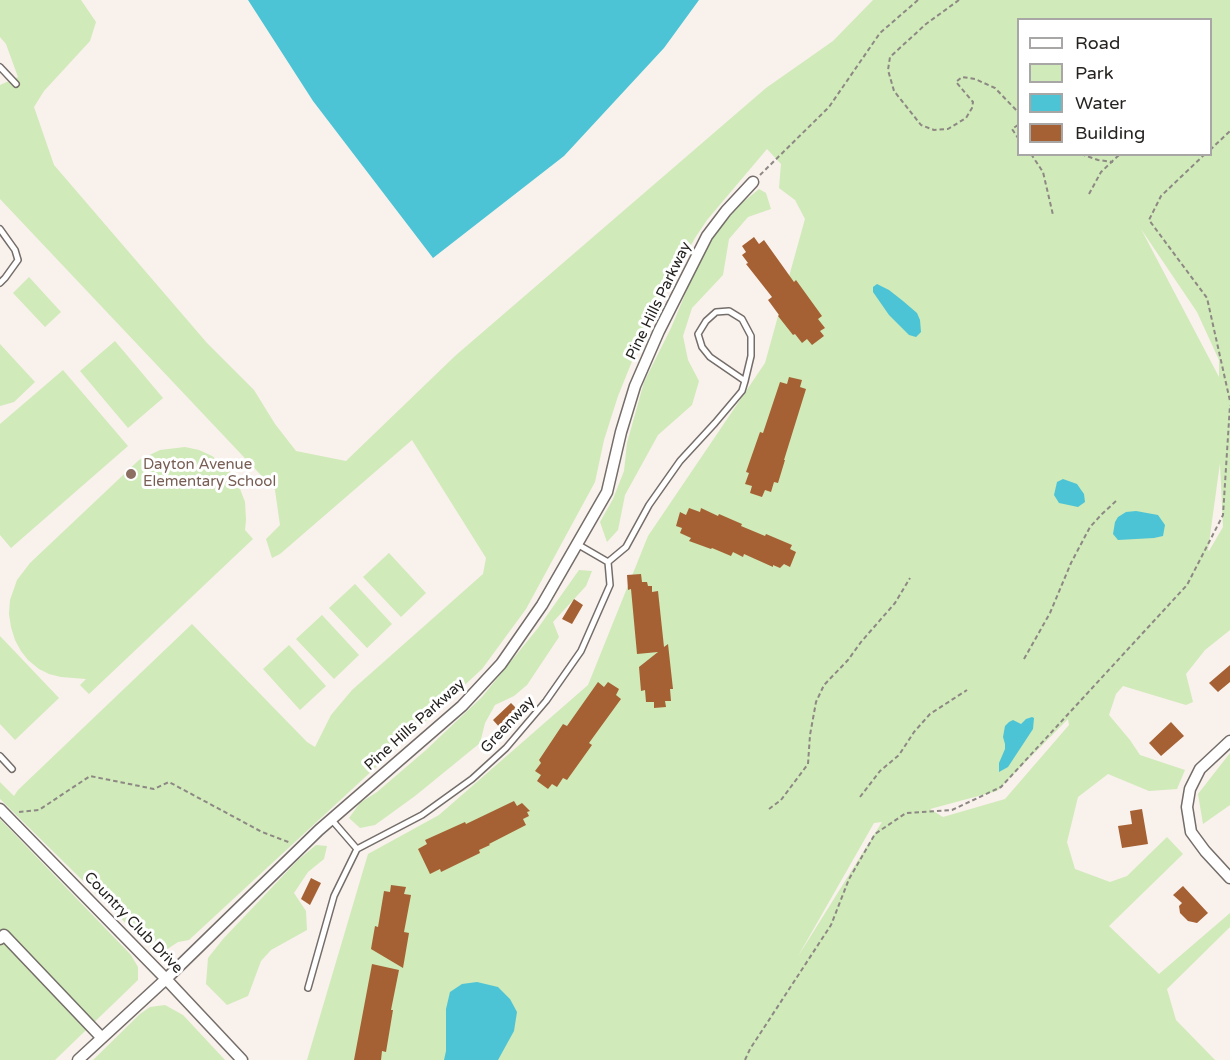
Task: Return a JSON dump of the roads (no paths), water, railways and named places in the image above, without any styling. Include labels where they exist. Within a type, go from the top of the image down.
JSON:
[{"type":"street","name":"Pine Hills Parkway","points":[[78,1060],[166,979],[331,819],[462,706],[501,664],[542,605],[607,492],[635,386],[659,331],[706,236],[753,182]]},
{"type":"street","points":[[1230,741],[1200,769],[1190,789],[1187,807],[1191,832],[1230,878]]},
{"type":"street","name":"Country Club Drive","points":[[2,811],[242,1060]]},
{"type":"street","points":[[0,939],[4,935],[102,1038]]},
{"type":"lane","points":[[0,67],[16,84]]},
{"type":"lane","points":[[0,229],[15,250],[18,260],[0,283]]},
{"type":"lane","points":[[577,544],[608,562],[626,547],[649,505],[680,461],[742,391],[745,381],[751,356],[751,336],[742,319],[729,311],[716,312],[706,321],[698,334],[702,347],[710,357],[745,381]]},
{"type":"lane","name":"Greenway","points":[[357,849],[422,815],[450,796],[506,748],[546,701],[581,651],[610,585],[608,562]]},
{"type":"lane","points":[[0,756],[12,769]]},
{"type":"lane","points":[[308,988],[334,896],[357,849],[331,819]]},
{"type":"water","points":[[248,0],[699,0],[664,48],[564,156],[433,258],[313,101]]},
{"type":"water","points":[[877,284],[889,290],[917,313],[921,332],[916,337],[909,335],[889,315],[873,292],[873,287]]},
{"type":"water","points":[[1063,479],[1077,484],[1084,494],[1085,502],[1078,507],[1059,503],[1054,495],[1057,482]]},
{"type":"water","points":[[1136,511],[1158,515],[1165,525],[1163,536],[1118,540],[1113,534],[1118,517],[1126,512]]},
{"type":"water","points":[[1034,718],[1033,729],[1008,767],[999,772],[999,763],[1005,749],[1003,737],[1005,726],[1013,720],[1021,724]]},
{"type":"water","points":[[477,982],[498,987],[510,999],[517,1012],[514,1031],[498,1060],[444,1060],[446,1009],[450,992],[462,984]]},
{"type":"place","name":"Dayton Avenue Elementary School","points":[[131,474]]}]
